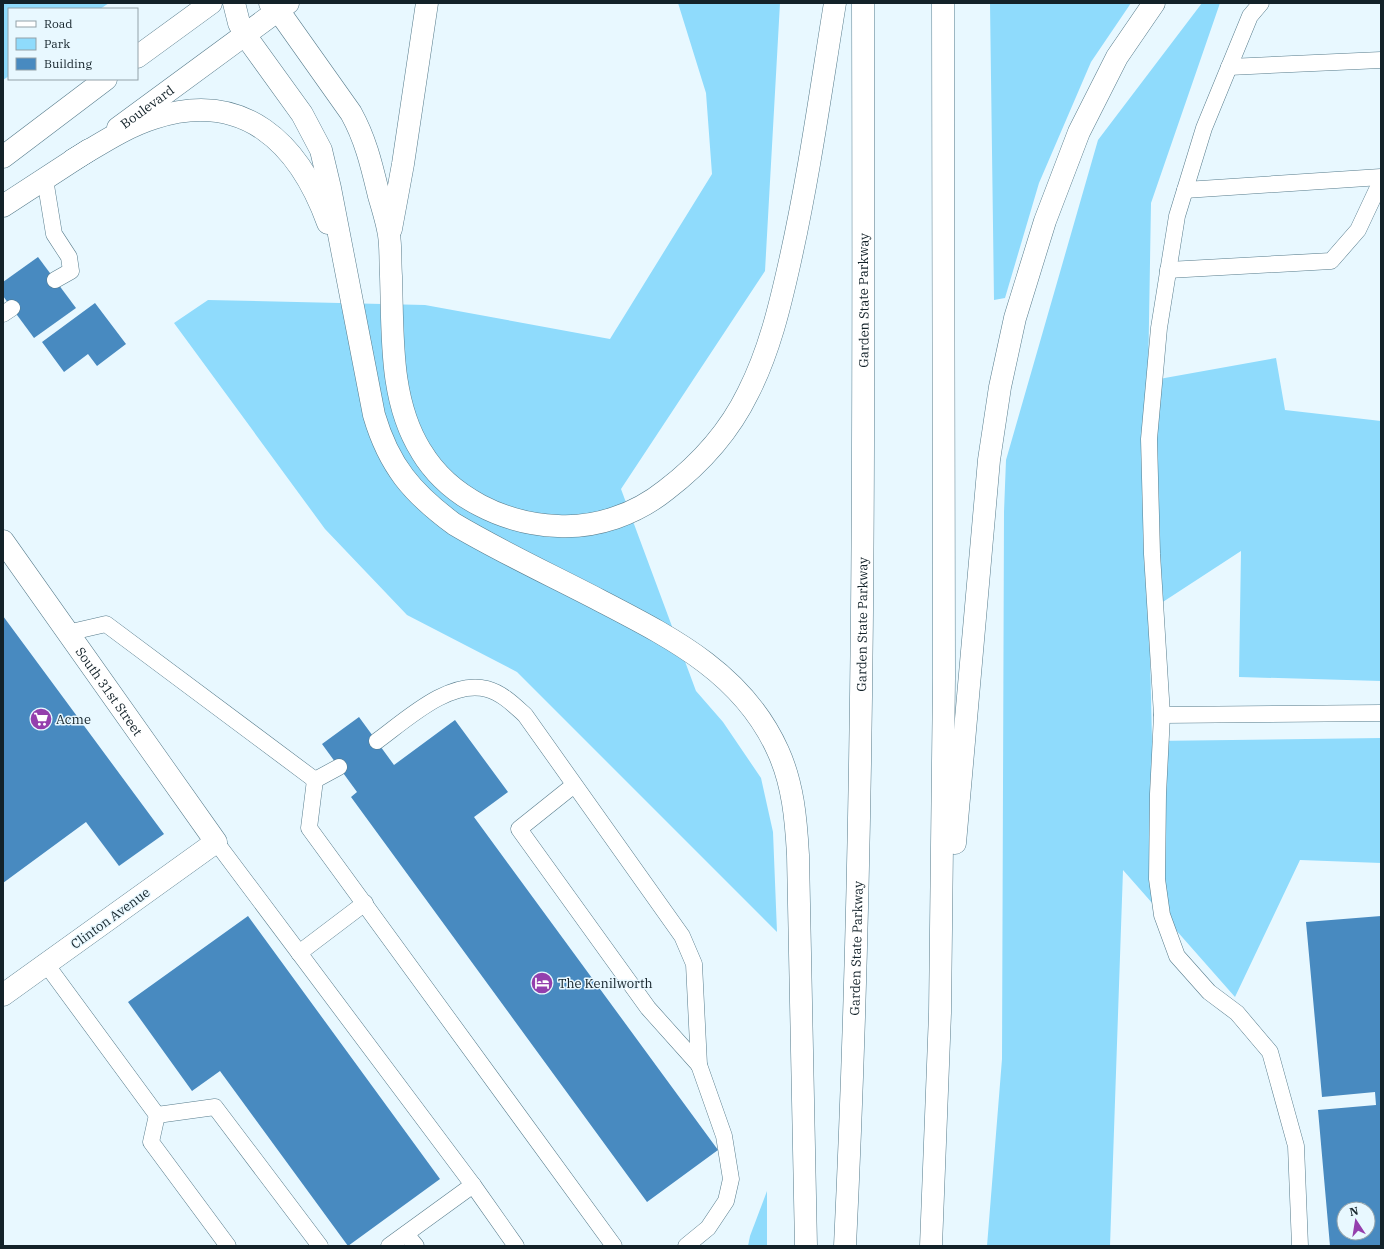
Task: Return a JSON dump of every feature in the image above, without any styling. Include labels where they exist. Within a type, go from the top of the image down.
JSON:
[{"type":"main road","points":[[138,56],[211,3]]},
{"type":"main road","points":[[234,3],[239,23],[245,35],[302,114],[320,150],[330,188],[372,407],[380,435],[397,470],[424,500],[454,524],[661,632],[711,665],[737,689],[748,703],[759,718],[778,751],[790,786],[794,806],[798,855],[806,1246]]},
{"type":"main road","points":[[389,236],[402,164],[427,3]]},
{"type":"main road","points":[[278,5],[361,130],[372,164],[389,236],[394,365],[402,408],[414,439],[433,468],[456,489],[470,499],[505,517],[543,525],[584,525],[621,516],[655,499],[686,474],[713,445],[748,394],[763,360],[776,320],[795,237],[835,3]]},
{"type":"main road","name":"Garden State Parkway","points":[[845,1246],[860,811],[864,479],[863,3]]},
{"type":"main road","points":[[931,1246],[940,1013],[944,678],[943,3]]},
{"type":"main road","points":[[940,1013],[984,504],[994,422],[1007,353],[1034,251],[1079,132],[1129,36],[1154,3]]},
{"type":"main road","name":"Boulevard","points":[[3,206],[73,160],[245,35],[278,5]]},
{"type":"main road","points":[[3,157],[105,80]]},
{"type":"main road","points":[[73,160],[132,127],[154,118],[177,112],[212,111],[237,117],[259,125],[287,148],[306,176],[326,219],[347,282]]},
{"type":"main road","name":"South 31st Street","points":[[3,541],[216,842]]},
{"type":"main road","name":"Clinton Avenue","points":[[3,995],[216,842]]},
{"type":"lane","points":[[1261,3],[1250,16],[1204,128],[1177,216],[1159,328],[1149,439],[1152,554],[1162,715],[1158,794],[1157,879],[1162,915],[1177,956],[1208,992],[1237,1013],[1270,1052],[1296,1146],[1300,1246]]},
{"type":"lane","points":[[1229,67],[1381,60]]},
{"type":"lane","points":[[1185,190],[1381,177]]},
{"type":"lane","points":[[45,178],[54,234],[69,257],[72,271],[55,280]]},
{"type":"lane","points":[[1168,270],[1331,261],[1358,230],[1381,181]]},
{"type":"lane","points":[[67,633],[106,624],[315,780]]},
{"type":"lane","points":[[376,741],[431,702],[457,689],[487,689],[502,696],[525,715],[682,936],[694,964],[700,1065],[724,1136],[731,1179],[726,1201],[708,1228],[686,1246]]},
{"type":"lane","points":[[1162,715],[1381,713]]},
{"type":"lane","points":[[315,780],[339,767]]},
{"type":"lane","points":[[315,780],[309,828],[614,1246]]},
{"type":"lane","points":[[574,785],[519,829],[648,1008],[700,1065]]},
{"type":"lane","points":[[216,842],[473,1185],[516,1246]]},
{"type":"lane","points":[[298,953],[365,903]]},
{"type":"lane","points":[[46,964],[157,1115],[151,1142],[228,1246]]},
{"type":"lane","points":[[157,1115],[215,1106],[320,1246]]},
{"type":"lane","points":[[389,1246],[411,1240],[473,1185]]},
{"type":"green space","points":[[3,3],[109,3],[102,8],[8,8],[8,77],[3,80]]},
{"type":"green space","points":[[678,3],[780,3],[765,271],[621,489],[696,691],[723,722],[761,778],[773,832],[777,932],[517,672],[407,615],[325,529],[174,323],[208,300],[425,305],[610,339],[712,174],[706,93]]},
{"type":"green space","points":[[990,3],[1131,3],[1091,62],[1039,183],[1005,298],[994,300]]},
{"type":"green space","points":[[1202,3],[1220,3],[1151,203],[1148,381],[1276,358],[1285,410],[1381,421],[1381,681],[1239,677],[1241,551],[1149,611],[1152,741],[1381,738],[1381,863],[1300,860],[1235,997],[1123,870],[1110,1246],[987,1246],[1002,1059],[1004,512],[1006,460],[1098,140]]},
{"type":"green space","points":[[767,1191],[767,1246],[748,1246],[750,1236]]},
{"type":"building","points":[[38,257],[76,308],[34,338],[3,296],[3,282]]},
{"type":"building","points":[[95,303],[126,344],[97,366],[88,354],[64,372],[42,342]]},
{"type":"building","name":"Acme","points":[[3,616],[164,834],[119,866],[86,822],[3,883]]},
{"type":"building","name":"The Kenilworth","points":[[359,717],[394,765],[455,720],[508,792],[474,817],[718,1150],[647,1202],[351,797],[357,792],[322,744]]},
{"type":"building","points":[[248,916],[440,1179],[348,1246],[220,1071],[192,1091],[128,1002]]},
{"type":"building","points":[[1381,916],[1381,1246],[1330,1246],[1318,1110],[1376,1105],[1375,1092],[1322,1097],[1306,922]]},
{"type":"place","name":"Acme","points":[[41,719]]},
{"type":"place","name":"The Kenilworth","points":[[542,983]]}]
